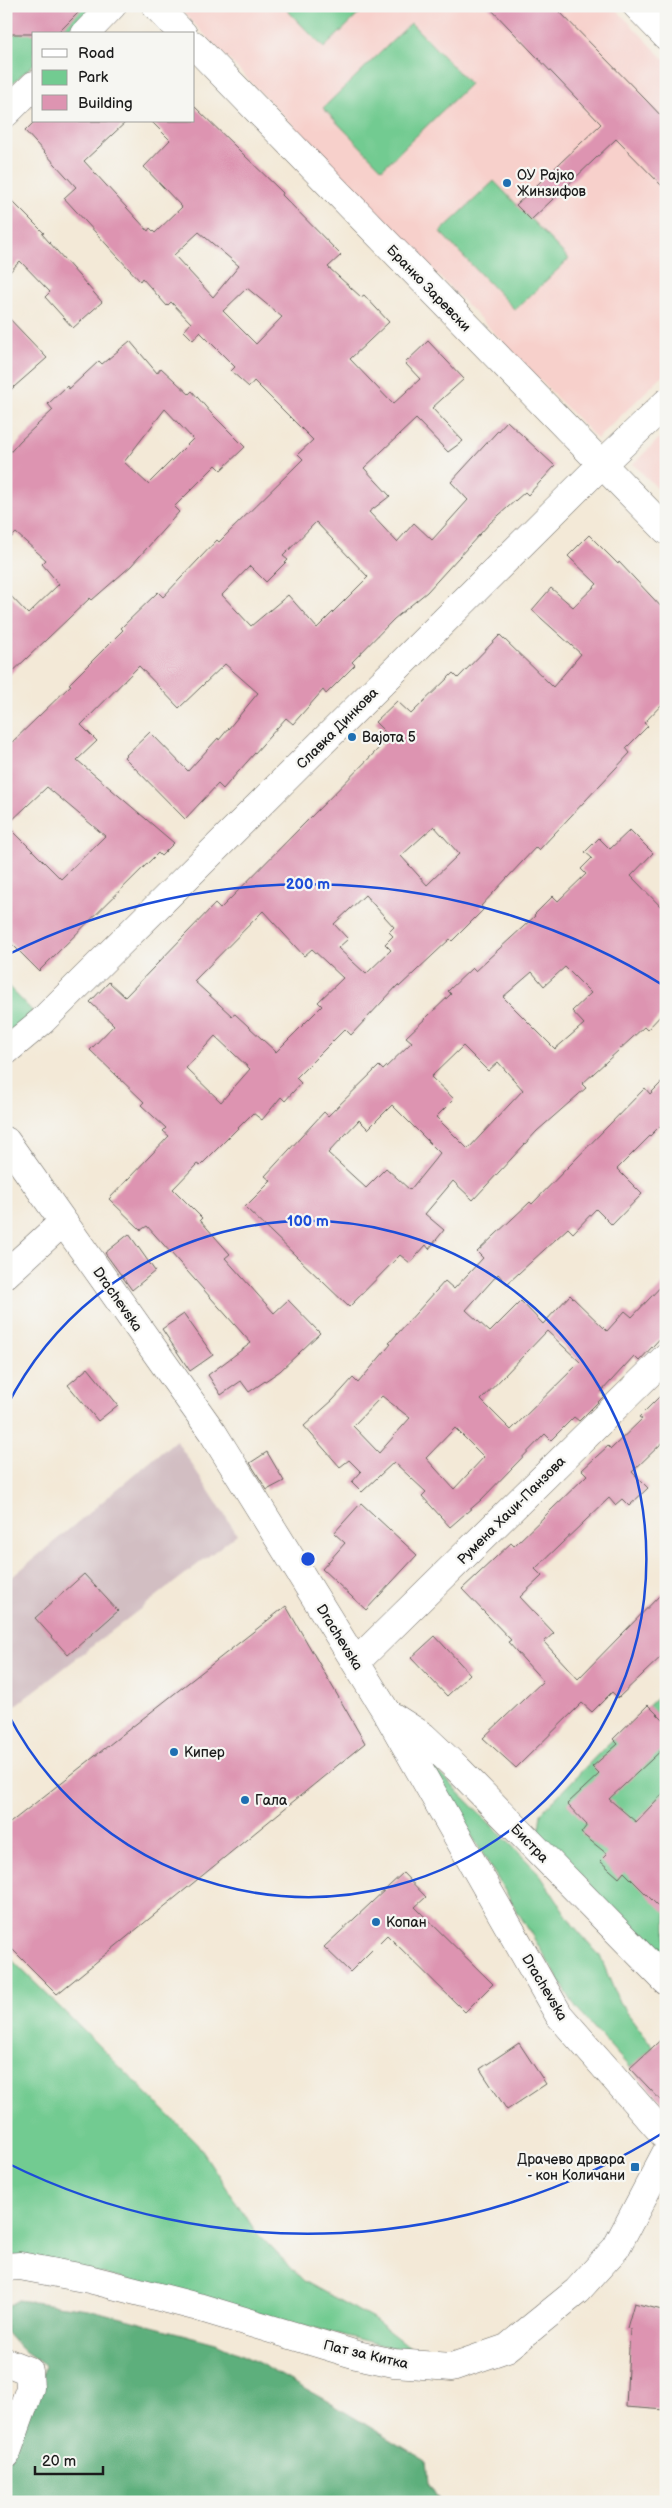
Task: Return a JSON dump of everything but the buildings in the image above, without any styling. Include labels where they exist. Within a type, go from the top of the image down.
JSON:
[{"type":"street","points":[[87,32],[112,6]]},
{"type":"street","points":[[156,6],[181,32]]},
{"type":"street","points":[[637,6],[666,36]]},
{"type":"street","name":"Бранко Заревски","points":[[195,46],[666,530]]},
{"type":"street","points":[[6,113],[32,87]]},
{"type":"street","name":"Славка Динкова","points":[[6,1051],[49,1014],[602,464],[666,403]]},
{"type":"street","name":"Drachevska","points":[[6,1141],[213,1433],[387,1713],[559,2015],[666,2137]]},
{"type":"street","points":[[6,1274],[63,1222]]},
{"type":"street","name":"Румена Хаџи-Панзова","points":[[356,1662],[666,1357]]},
{"type":"street","name":"Бистра","points":[[387,1713],[423,1736],[457,1768],[666,1981]]},
{"type":"street","name":"Пат за Китка","points":[[6,2267],[20,2266],[90,2279],[198,2307],[357,2355],[394,2363],[452,2367],[507,2348],[577,2291],[616,2248],[666,2154]]},
{"type":"street","points":[[6,2362],[30,2371],[30,2388],[6,2455]]},
{"type":"shaded area","name":"ОУ Рајко Жинзифов","points":[[177,6],[613,6],[666,61],[666,372],[597,439]]},
{"type":"shaded area","points":[[666,432],[666,497],[633,464]]},
{"type":"shaded area","points":[[176,1440],[237,1534],[6,1713],[6,1582]]},
{"type":"green space","points":[[6,6],[94,6],[67,32],[32,32],[32,66],[6,89]]},
{"type":"green space","points":[[283,6],[367,6],[324,48]]},
{"type":"green space","points":[[411,23],[470,84],[382,169],[323,108]]},
{"type":"green space","points":[[494,181],[569,259],[515,310],[440,232]]},
{"type":"green space","points":[[6,984],[42,1021],[6,1051]]},
{"type":"green space","points":[[660,1695],[666,1695],[666,1962],[547,1842],[539,1830],[541,1813],[606,1746]]},
{"type":"green space","points":[[424,1757],[538,1872],[573,1925],[600,1956],[619,2002],[653,2047],[630,2068],[576,2008]]},
{"type":"green space","points":[[6,1954],[197,2143],[256,2232],[304,2281],[373,2319],[409,2347],[401,2350],[123,2279],[6,2254]]},
{"type":"green space","points":[[18,2300],[88,2309],[216,2343],[259,2363],[327,2401],[426,2461],[428,2482],[440,2502],[6,2502],[6,2447],[36,2400],[45,2366],[20,2348],[6,2332],[6,2307]]},
{"type":"place","name":"ОУ Рајко Жинзифов","points":[[507,183]]},
{"type":"place","name":"Вајота 5","points":[[352,737]]},
{"type":"place","name":"Кипер","points":[[174,1752]]},
{"type":"place","name":"Гала","points":[[245,1800]]},
{"type":"place","name":"Копан","points":[[376,1922]]},
{"type":"place","name":"Драчево дрвара - кон Количани","points":[[635,2167]]}]
